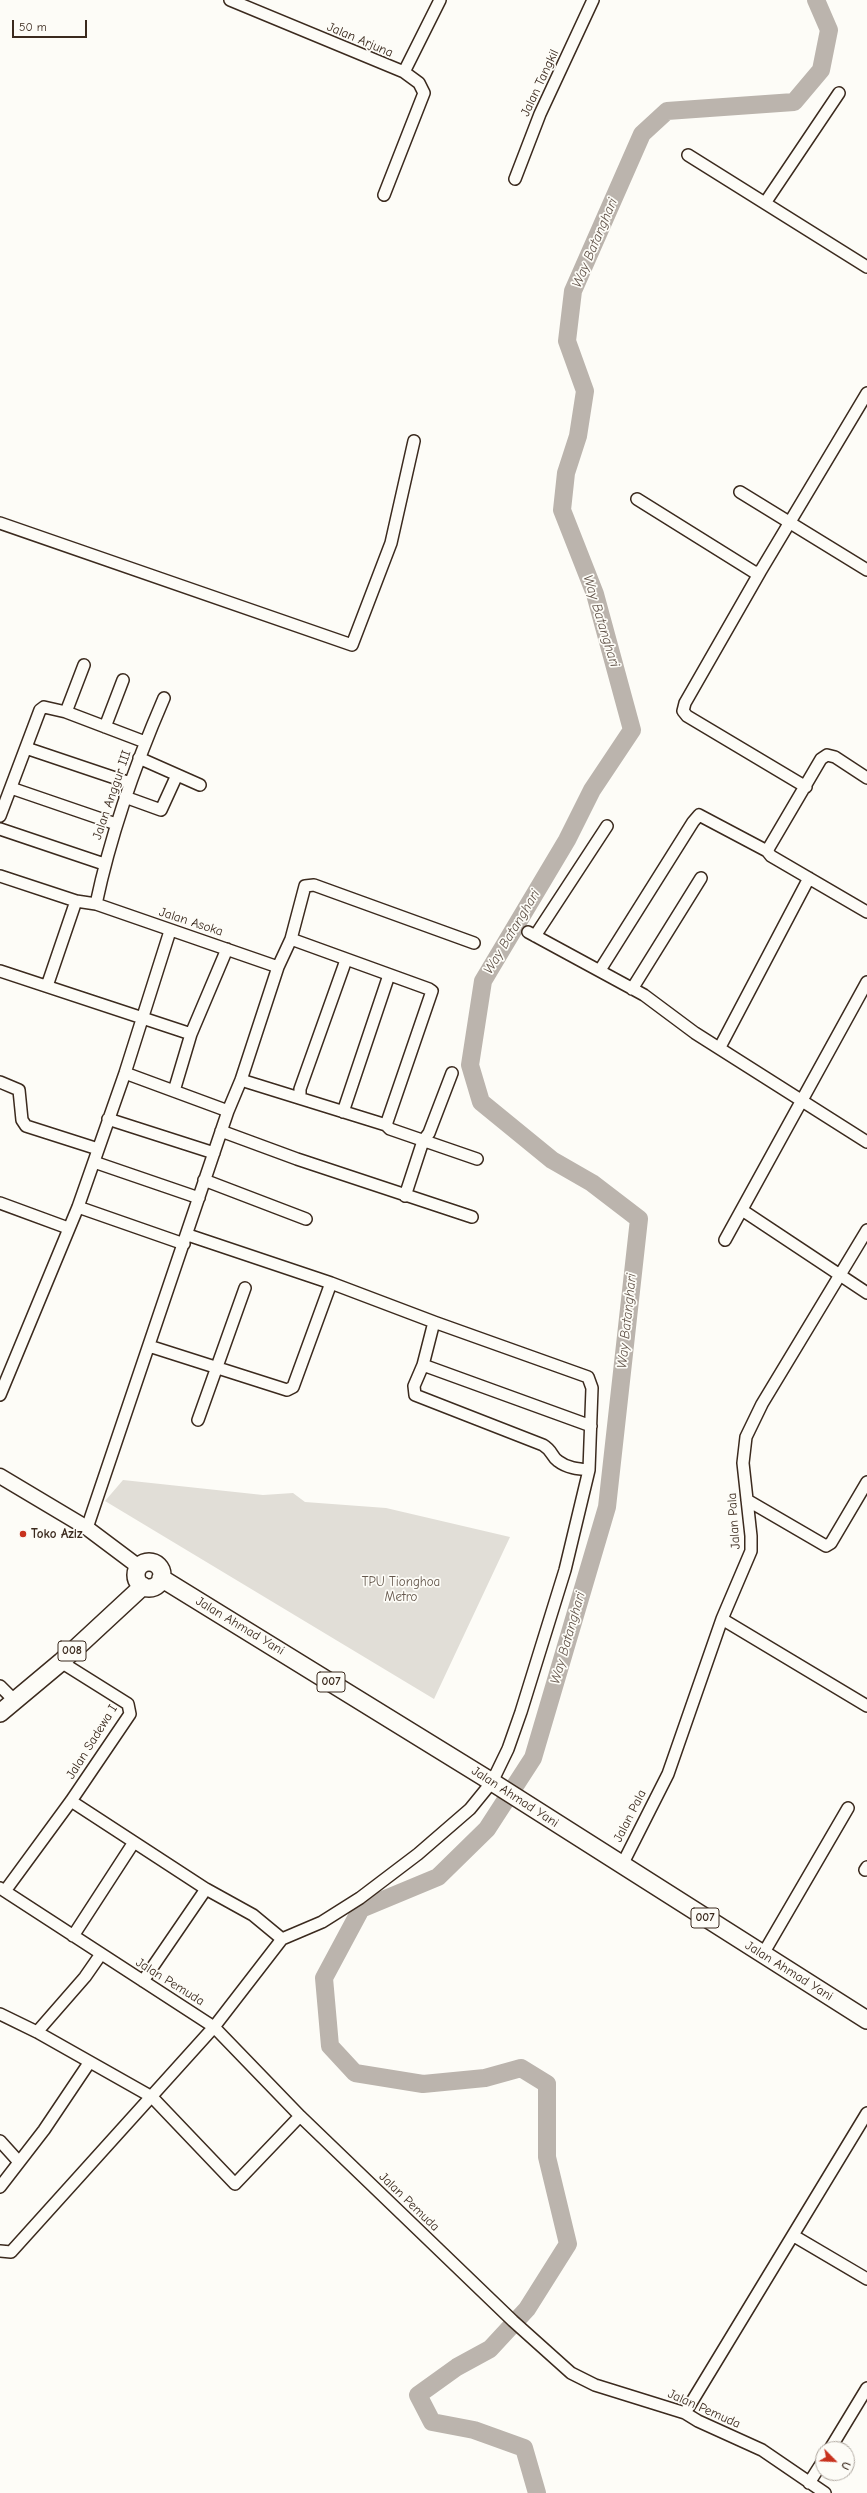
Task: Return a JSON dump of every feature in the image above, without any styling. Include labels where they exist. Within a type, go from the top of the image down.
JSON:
[{"type":"main road","points":[[143,1586],[136,1575],[138,1567],[142,1564],[152,1563],[160,1568],[161,1578]]},
{"type":"main road","name":"Jalan Ahmad Yani","points":[[161,1578],[496,1784],[544,1816],[867,2020]]},
{"type":"main road","name":"008","points":[[0,1714],[61,1662],[143,1586],[156,1586],[161,1578]]},
{"type":"street","name":"Jalan Arjuna","points":[[230,0],[404,72],[440,0]]},
{"type":"street","name":"Jalan Tangkil","points":[[515,179],[540,114],[593,0]]},
{"type":"street","points":[[384,195],[424,93],[419,83],[404,72]]},
{"type":"street","points":[[765,203],[839,93]]},
{"type":"street","points":[[688,155],[867,268]]},
{"type":"street","points":[[806,787],[687,716],[683,711],[685,703],[788,521],[867,393]]},
{"type":"street","points":[[0,523],[352,645],[391,543],[414,441]]},
{"type":"street","points":[[740,492],[867,570]]},
{"type":"street","points":[[637,499],[754,572],[760,572]]},
{"type":"street","points":[[66,712],[84,665]]},
{"type":"street","points":[[105,727],[123,680]]},
{"type":"street","name":"Jalan Anggur III","points":[[96,904],[104,864],[116,824],[145,742],[164,698]]},
{"type":"street","points":[[0,816],[40,710],[48,707],[66,712],[145,742]]},
{"type":"street","points":[[26,748],[130,782]]},
{"type":"street","points":[[767,850],[806,787],[821,759],[827,755],[835,757],[867,778]]},
{"type":"street","points":[[139,758],[200,785]]},
{"type":"street","points":[[125,797],[161,810],[177,775]]},
{"type":"street","points":[[11,788],[116,824]]},
{"type":"street","points":[[600,970],[660,870],[692,822],[700,816],[767,850],[772,856],[867,912]]},
{"type":"street","points":[[607,826],[532,934],[600,970],[632,989],[695,1033],[720,1047],[867,1142]]},
{"type":"street","points":[[0,828],[104,864]]},
{"type":"street","name":"Jalan Asoka","points":[[0,876],[76,901],[96,904],[170,931],[278,967]]},
{"type":"street","points":[[632,989],[701,878]]},
{"type":"street","points":[[720,1047],[809,878]]},
{"type":"street","points":[[87,1528],[186,1239],[204,1180],[228,1111],[241,1080],[278,967],[291,939],[303,890],[309,884],[474,943]]},
{"type":"street","points":[[47,986],[76,901]]},
{"type":"street","points":[[0,1395],[78,1207],[108,1119],[126,1073],[170,931]]},
{"type":"street","points":[[291,939],[430,989],[432,993],[386,1125]]},
{"type":"street","points":[[174,1091],[190,1034],[227,949]]},
{"type":"street","points":[[300,1098],[300,1089],[346,960]]},
{"type":"street","points":[[0,971],[143,1017],[190,1034]]},
{"type":"street","points":[[343,1112],[389,975]]},
{"type":"street","points":[[725,1240],[867,982]]},
{"type":"street","points":[[126,1073],[228,1111]]},
{"type":"street","points":[[405,1196],[423,1141],[429,1133],[452,1073]]},
{"type":"street","points":[[241,1080],[290,1097],[300,1098],[386,1125],[390,1129],[477,1159]]},
{"type":"street","points":[[0,1082],[19,1090],[22,1120],[26,1126],[98,1149]]},
{"type":"street","points":[[108,1119],[214,1153]]},
{"type":"street","points":[[221,1131],[297,1159],[472,1217]]},
{"type":"street","points":[[94,1162],[199,1198]]},
{"type":"street","points":[[204,1180],[306,1218]]},
{"type":"street","points":[[0,1202],[68,1228]]},
{"type":"street","points":[[0,2251],[11,2252],[152,2097],[214,2027],[282,1939],[322,1922],[360,1898],[418,1854],[470,1809],[496,1784],[521,1712],[565,1570],[589,1470],[592,1388],[588,1377],[434,1322],[331,1283],[78,1207]]},
{"type":"street","points":[[742,1210],[867,1293]]},
{"type":"street","name":"Jalan Pala","points":[[622,1865],[668,1774],[722,1619],[751,1551],[743,1463],[746,1437],[762,1404],[867,1230]]},
{"type":"street","points":[[150,1346],[285,1390],[290,1389],[309,1346],[331,1283]]},
{"type":"street","points":[[198,1420],[245,1288]]},
{"type":"street","points":[[434,1322],[422,1365],[414,1386],[415,1395],[543,1445],[552,1450],[557,1460],[574,1469],[589,1470]]},
{"type":"street","points":[[422,1365],[591,1426]]},
{"type":"street","points":[[0,1476],[87,1528],[138,1567]]},
{"type":"street","points":[[747,1500],[823,1545],[829,1546],[867,1482]]},
{"type":"street","points":[[722,1619],[867,1706]]},
{"type":"street","name":"Jalan Sadewa I","points":[[61,1662],[128,1704],[130,1710],[71,1801]]},
{"type":"street","points":[[0,1686],[15,1701]]},
{"type":"street","points":[[2,1890],[71,1801],[206,1889],[253,1916],[282,1939]]},
{"type":"street","points":[[763,1954],[848,1808]]},
{"type":"street","points":[[73,1936],[134,1842]]},
{"type":"street","points":[[143,1981],[206,1889]]},
{"type":"street","name":"Jalan Pemuda","points":[[2,1890],[214,2027],[300,2116],[513,2321],[571,2373],[595,2385],[685,2413],[698,2421],[762,2450],[825,2493]]},
{"type":"street","points":[[37,2032],[85,1977],[101,1954]]},
{"type":"street","points":[[0,2014],[37,2032],[89,2063],[152,2097],[235,2184],[300,2116]]},
{"type":"street","points":[[0,2187],[44,2130],[89,2063]]},
{"type":"street","points":[[685,2413],[794,2236],[867,2112]]},
{"type":"street","points":[[0,2141],[19,2162]]},
{"type":"street","points":[[794,2236],[867,2279]]},
{"type":"street","points":[[835,2441],[867,2388]]},
{"type":"street","points":[[809,2483],[815,2474]]},
{"type":"green space","name":"TPU Tionghoa Metro","points":[[123,1480],[263,1495],[293,1493],[305,1502],[386,1508],[510,1537],[434,1699],[105,1501]]},
{"type":"waterway","name":"Way Batanghari","points":[[537,2493],[524,2448],[474,2430],[432,2422],[418,2395],[457,2367],[490,2349],[527,2309],[568,2244],[547,2157],[547,2084],[521,2068],[485,2078],[423,2084],[355,2073],[330,2046],[324,1978],[361,1909],[438,1877],[487,1829],[533,1758],[607,1507],[639,1219],[592,1183],[552,1160],[481,1102],[470,1065],[483,981],[567,840],[592,790],[632,730],[595,594],[562,510],[566,473],[578,436],[585,391],[567,341],[573,291],[642,134],[667,111],[794,102],[821,70],[829,30],[816,0]]},
{"type":"place","name":"Toko Aziz","points":[[23,1534]]}]
